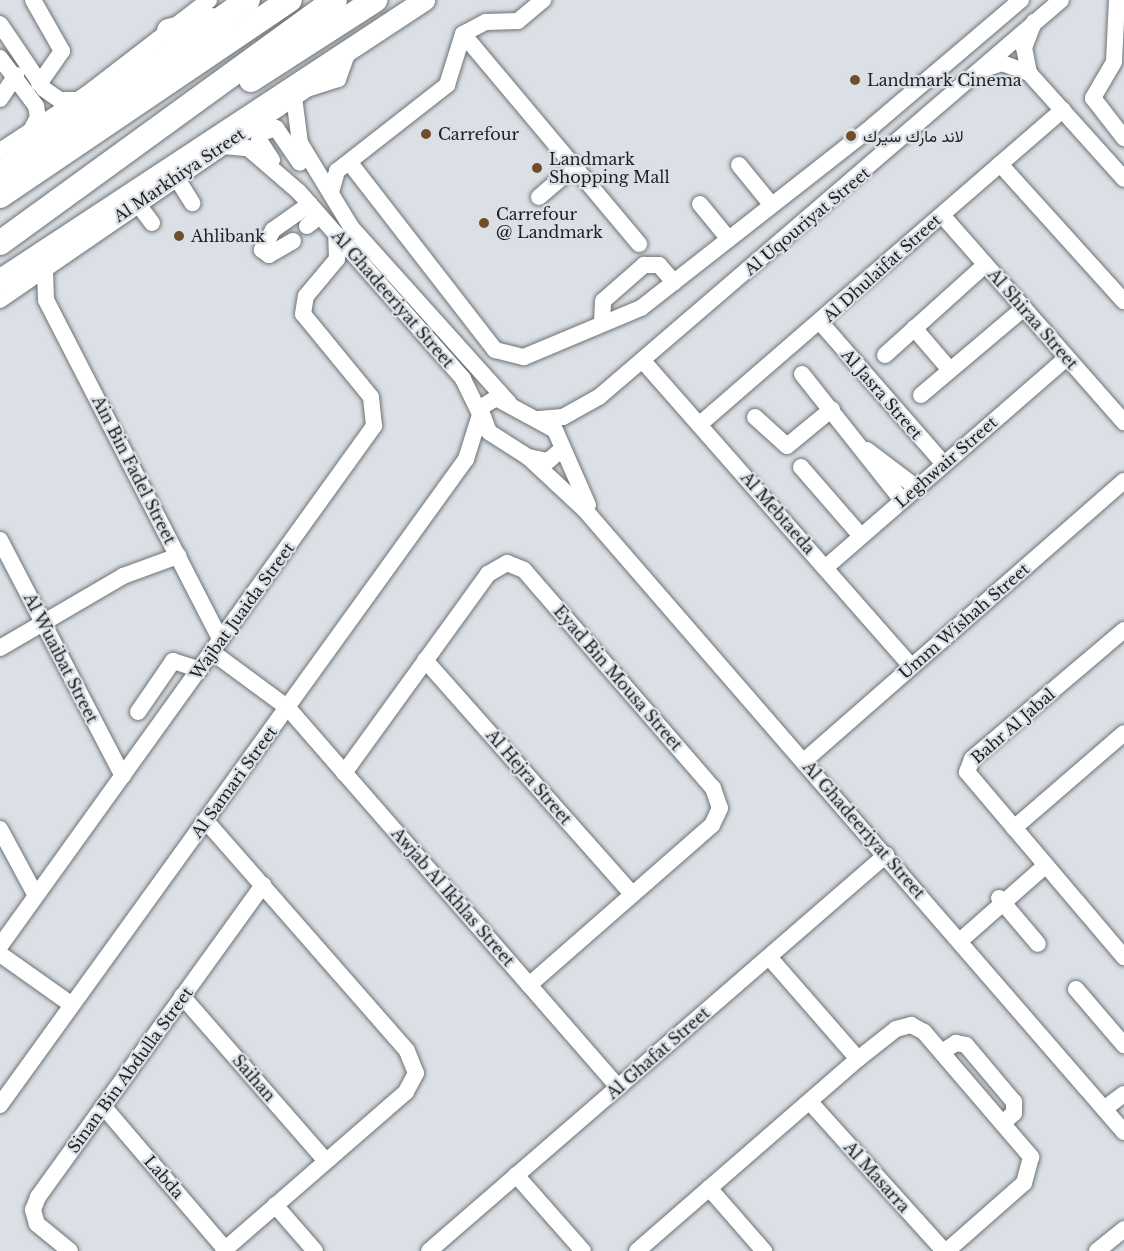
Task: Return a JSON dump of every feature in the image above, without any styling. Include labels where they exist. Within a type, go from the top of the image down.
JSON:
[{"type":"highway","points":[[169,31],[217,8],[248,0]]},
{"type":"highway","points":[[0,196],[290,0]]},
{"type":"highway","points":[[0,243],[335,0]]},
{"type":"highway","points":[[183,112],[211,106],[375,0]]},
{"type":"highway","points":[[0,174],[217,8]]},
{"type":"main road","name":"Al Markhiya Street","points":[[4,290],[424,0]]},
{"type":"street","points":[[1,99],[35,89],[62,51],[33,0]]},
{"type":"street","points":[[331,192],[333,177],[447,85],[463,34],[476,25],[518,21],[543,0]]},
{"type":"street","points":[[350,163],[502,355],[524,357],[602,322],[635,312],[770,203],[882,118],[1021,0]]},
{"type":"street","name":"Al Uqouriyat Street","points":[[539,419],[588,406],[1061,0]]},
{"type":"street","points":[[1117,0],[1114,62],[1093,98],[1124,138]]},
{"type":"street","points":[[1029,73],[1024,48],[1035,22]]},
{"type":"street","points":[[0,24],[35,89],[38,117],[30,132]]},
{"type":"street","points":[[0,152],[78,100],[169,31]]},
{"type":"street","points":[[463,34],[639,244]]},
{"type":"street","name":"Al Markhiya Street","points":[[4,290],[45,271],[137,203],[294,98],[338,79],[348,51]]},
{"type":"street","points":[[0,58],[16,75],[35,89],[55,98],[78,100]]},
{"type":"street","points":[[976,72],[1002,63],[1029,73],[1124,179]]},
{"type":"street","points":[[1,99],[16,75]]},
{"type":"street","name":"Al Ghadeeriyat Street","points":[[294,98],[298,135],[313,166],[331,192],[344,231]]},
{"type":"street","name":"Al Dhulaifat Street","points":[[700,424],[821,323],[1063,110]]},
{"type":"street","name":"Al Ghadeeriyat Street","points":[[312,214],[264,150],[259,140],[268,128],[283,134],[368,271],[463,379],[489,432],[528,457],[601,529],[959,938],[1124,1132]]},
{"type":"street","name":"Al Ghadeeriyat Street","points":[[222,146],[248,148],[312,214],[344,231],[509,403],[539,419],[560,435],[562,449],[601,529]]},
{"type":"street","points":[[313,166],[350,163]]},
{"type":"street","points":[[1000,164],[1124,301]]},
{"type":"street","points":[[739,165],[770,203]]},
{"type":"street","points":[[539,197],[574,167]]},
{"type":"street","points":[[176,177],[192,203]]},
{"type":"street","points":[[137,203],[152,224]]},
{"type":"street","points":[[700,204],[727,237]]},
{"type":"street","points":[[292,241],[270,255],[262,250],[273,230],[312,214]]},
{"type":"street","name":"Al Shiraa Street","points":[[942,215],[1124,422]]},
{"type":"street","name":"Wajbat Juaida Street","points":[[0,946],[35,894],[200,670],[376,419],[370,397],[303,314],[306,296],[327,274],[337,259],[344,231]]},
{"type":"street","points":[[602,322],[603,301],[644,265],[659,265],[674,282]]},
{"type":"street","points":[[885,355],[986,265]]},
{"type":"street","points":[[327,274],[347,267],[368,271]]},
{"type":"street","name":"Ain Bin Fadel Street","points":[[45,271],[46,300],[178,556],[217,646]]},
{"type":"street","points":[[4,290],[46,300]]},
{"type":"street","points":[[921,394],[1024,308]]},
{"type":"street","name":"Al Jasra Street","points":[[821,323],[944,464]]},
{"type":"street","points":[[914,328],[950,370]]},
{"type":"street","name":"Leghwair Street","points":[[825,568],[1067,358]]},
{"type":"street","name":"Al Mebtaeda","points":[[643,361],[912,667]]},
{"type":"street","points":[[802,374],[867,450],[902,501]]},
{"type":"street","points":[[479,415],[490,399],[509,403]]},
{"type":"street","points":[[755,417],[787,446],[832,409]]},
{"type":"street","name":"Al Samari Street","points":[[0,1105],[466,459],[479,415]]},
{"type":"street","points":[[466,459],[483,448],[509,446]]},
{"type":"street","points":[[528,457],[548,461],[562,449]]},
{"type":"street","points":[[867,450],[917,488]]},
{"type":"street","points":[[801,467],[861,536]]},
{"type":"street","name":"Umm Wishah Street","points":[[804,761],[1124,481]]},
{"type":"street","name":"Al Wuaibat Street","points":[[0,540],[123,776]]},
{"type":"street","points":[[0,648],[129,573],[178,556]]},
{"type":"street","name":"Eyad Bin Mousa Street","points":[[344,772],[425,660],[498,565],[524,570],[718,796],[720,808],[712,825],[529,985]]},
{"type":"street","name":"Bahr Al Jabal","points":[[1124,630],[969,762],[969,776],[1124,957]]},
{"type":"street","name":"Awjab Al Ikhlas Street","points":[[217,646],[288,708],[618,1087]]},
{"type":"street","name":"Al Hejra Street","points":[[425,660],[632,894]]},
{"type":"street","points":[[138,712],[173,661],[200,670]]},
{"type":"street","points":[[1014,828],[1124,733]]},
{"type":"street","points":[[206,821],[414,1062],[416,1073],[406,1092],[224,1250]]},
{"type":"street","points":[[0,829],[35,894]]},
{"type":"street","name":"Al Ghafat Street","points":[[429,1251],[886,855]]},
{"type":"street","points":[[959,938],[1044,862]]},
{"type":"street","name":"Sinan Bin Abdulla Street","points":[[70,1251],[37,1224],[34,1204],[263,885]]},
{"type":"street","points":[[1001,900],[1038,944]]},
{"type":"street","points":[[0,954],[72,1005]]},
{"type":"street","points":[[769,957],[858,1059]]},
{"type":"street","points":[[1076,989],[1124,1045]]},
{"type":"street","name":"Saihan","points":[[183,996],[326,1161]]},
{"type":"street","points":[[637,1251],[858,1059],[903,1026],[918,1028],[942,1052],[1031,1157],[1030,1176],[945,1251]]},
{"type":"street","points":[[1104,1109],[1124,1094]]},
{"type":"street","name":"Al Masarra","points":[[810,1102],[945,1251]]},
{"type":"street","name":"Labda","points":[[103,1106],[224,1250]]},
{"type":"street","points":[[516,1175],[583,1251]]},
{"type":"street","points":[[709,1188],[764,1251]]},
{"type":"street","points":[[275,1205],[315,1251]]},
{"type":"street","points":[[1097,1251],[1124,1228]]},
{"type":"place","name":"Landmark Cinema","points":[[855,80]]},
{"type":"place","name":"Carrefour","points":[[426,134]]},
{"type":"place","name":"لاند مارك سيرك","points":[[851,136]]},
{"type":"place","name":"Landmark Shopping Mall","points":[[537,168]]},
{"type":"place","name":"Carrefour @ Landmark","points":[[484,223]]},
{"type":"place","name":"Ahlibank","points":[[179,236]]}]
